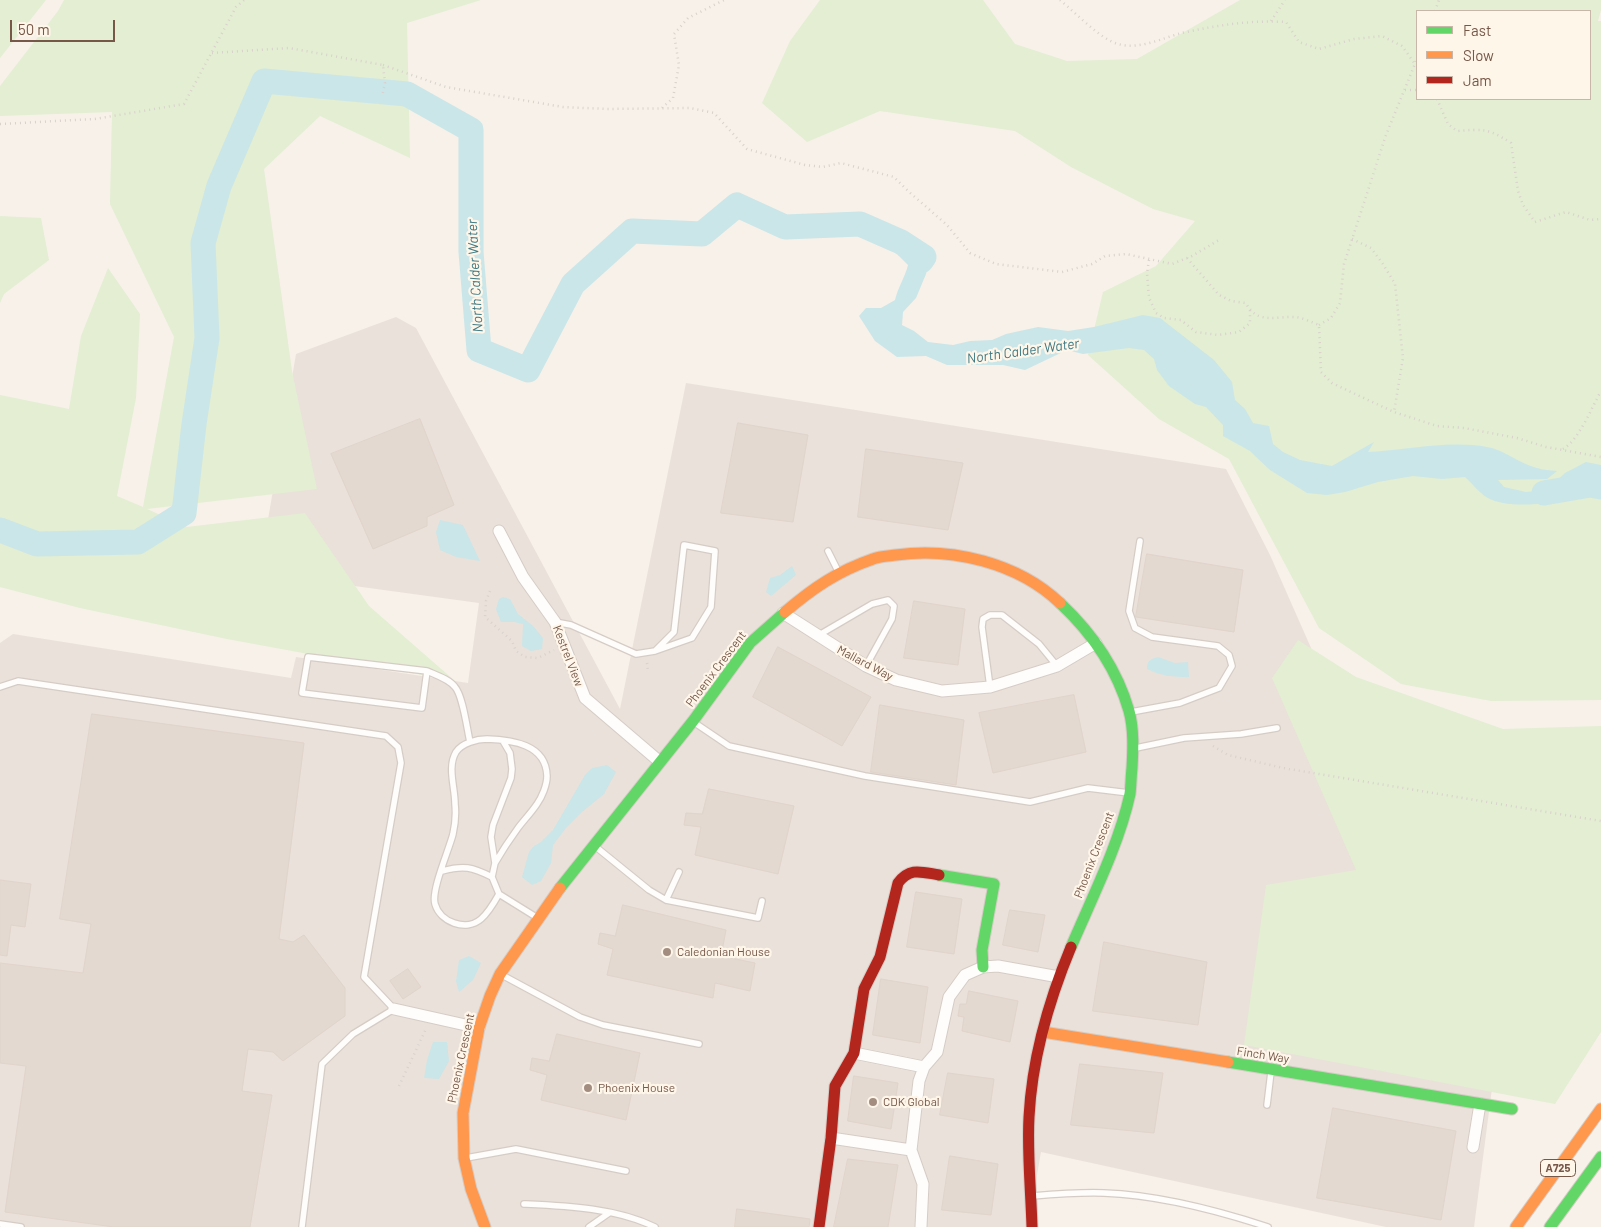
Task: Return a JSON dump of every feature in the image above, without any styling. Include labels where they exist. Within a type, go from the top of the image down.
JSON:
[{"type":"main road","name":"Phoenix Crescent","points":[[485,1227],[471,1189],[464,1158],[463,1113],[479,1028],[500,974],[562,885],[693,722],[750,643],[811,590],[839,573],[875,558],[918,552],[967,557],[999,566],[1031,580],[1080,622],[1096,643],[1116,679],[1129,712],[1133,749],[1130,793],[1120,830],[1059,977],[1036,1060],[1029,1117],[1032,1227]]},
{"type":"main road","points":[[819,1227],[831,1138],[835,1086],[854,1053],[864,989],[880,957],[898,884],[905,874],[916,871],[994,884],[982,950],[983,967]]},
{"type":"main road","name":"Finch Way","points":[[1043,1032],[1512,1109]]},
{"type":"main road","name":"A725","points":[[1516,1227],[1601,1109]]},
{"type":"main road","name":"A725","points":[[1550,1227],[1601,1157]]},
{"type":"street","name":"Kestrel View","points":[[499,531],[523,577],[555,622],[585,698],[660,762]]},
{"type":"street","name":"Mallard Way","points":[[783,613],[866,666],[896,680],[942,691],[990,687],[1057,666],[1096,643]]},
{"type":"street","points":[[921,1227],[923,1184],[910,1150],[919,1082],[924,1067],[937,1052],[949,997],[965,975],[983,967],[998,966],[1059,977]]},
{"type":"street","points":[[394,1009],[479,1028]]},
{"type":"street","points":[[854,1053],[924,1067]]},
{"type":"street","points":[[1472,1147],[1480,1104]]},
{"type":"street","points":[[831,1138],[910,1150]]},
{"type":"lane","points":[[1129,712],[1180,703],[1219,688],[1232,666],[1229,655],[1218,646],[1152,638],[1135,628],[1129,611],[1140,541]]},
{"type":"lane","points":[[555,622],[571,625],[636,654],[655,651],[692,638],[711,607],[715,551],[684,545],[674,632],[655,651]]},
{"type":"lane","points":[[828,551],[839,573]]},
{"type":"lane","points":[[818,637],[872,604],[888,600],[894,606],[892,619],[866,666]]},
{"type":"lane","points":[[990,687],[982,628],[983,619],[990,615],[1002,615],[1039,644],[1057,666]]},
{"type":"lane","points":[[427,671],[422,708],[302,692],[308,657],[427,671],[445,678],[456,687],[462,704],[470,742]]},
{"type":"lane","points":[[0,687],[18,681],[386,736],[398,747],[401,763],[364,977],[394,1009],[353,1034],[322,1064],[302,1227]]},
{"type":"lane","points":[[693,722],[729,746],[865,776],[1030,802],[1088,788],[1130,793]]},
{"type":"lane","points":[[1133,749],[1196,736],[1241,734],[1277,728]]},
{"type":"lane","points":[[495,863],[538,804],[547,782],[545,764],[541,755],[535,750],[503,740],[485,739],[470,742],[457,750],[452,762],[456,805],[453,833],[436,885],[434,902],[445,919],[458,924],[472,924],[480,920],[489,911],[499,894]]},
{"type":"lane","points":[[503,740],[510,753],[512,778],[493,825],[491,837],[495,863],[492,877],[499,894],[538,918]]},
{"type":"lane","points":[[594,845],[649,890],[666,900],[758,918],[762,900]]},
{"type":"lane","points":[[442,871],[467,867],[477,869],[492,877]]},
{"type":"lane","points":[[666,900],[679,872]]},
{"type":"lane","points":[[500,974],[580,1017],[602,1025],[699,1044]]},
{"type":"lane","points":[[1267,1105],[1272,1070]]},
{"type":"lane","points":[[464,1158],[516,1149],[626,1171]]},
{"type":"lane","points":[[1030,1196],[1104,1193],[1153,1198],[1220,1211],[1268,1227]]},
{"type":"lane","points":[[524,1204],[573,1206],[609,1213],[655,1227]]},
{"type":"lane","points":[[588,1227],[609,1213]]},
{"type":"lane","points":[[0,1224],[21,1227]]},
{"type":"path","points":[[237,0],[240,4]]},
{"type":"path","points":[[0,124],[95,119],[184,104],[236,8],[244,0]]},
{"type":"path","points":[[662,108],[673,98],[679,65],[674,34],[688,18],[724,0]]},
{"type":"path","points":[[1060,0],[1096,32],[1118,44],[1140,46],[1181,34],[1227,24],[1260,21],[1286,22],[1298,42],[1319,48],[1354,39],[1382,36],[1402,46],[1415,64],[1383,144],[1344,264],[1340,303],[1331,318],[1319,325]]},
{"type":"path","points":[[1271,22],[1285,0]]},
{"type":"path","points":[[212,53],[290,48],[383,65],[446,87],[563,107],[607,109],[690,108],[714,113],[747,148],[805,165],[823,167],[841,163],[894,177],[908,192],[947,225],[970,252],[996,264],[1062,272],[1092,264],[1105,256],[1126,254],[1172,264],[1219,240]]},
{"type":"path","points":[[382,97],[385,83],[383,65]]},
{"type":"path","points":[[1412,72],[1416,74]]},
{"type":"path","points":[[1405,90],[1416,90]]},
{"type":"path","points":[[1437,100],[1448,124],[1457,131],[1479,129],[1494,132],[1511,143],[1518,192],[1535,222],[1566,212],[1590,220],[1601,219]]},
{"type":"path","points":[[1352,240],[1371,248],[1395,284],[1403,358],[1394,412]]},
{"type":"path","points":[[1187,258],[1219,295],[1231,301],[1246,303],[1250,310],[1260,317],[1297,317],[1319,325]]},
{"type":"path","points":[[1149,260],[1147,273],[1149,298],[1156,313],[1164,318],[1181,320],[1196,332],[1218,335],[1239,332],[1250,323],[1250,310]]},
{"type":"path","points":[[1319,325],[1321,372],[1332,383],[1394,412],[1437,426],[1464,428],[1601,457]]},
{"type":"path","points":[[1562,450],[1569,446],[1601,390]]},
{"type":"path","points":[[490,591],[486,601],[485,616],[512,642],[516,651],[525,657],[538,658],[555,650]]},
{"type":"path","points":[[647,663],[648,672]]},
{"type":"path","points":[[1196,736],[1228,754],[1282,768],[1601,821]]},
{"type":"path","points":[[399,1086],[426,1027]]},
{"type":"shaded area","points":[[396,317],[416,328],[620,709],[686,383],[1226,469],[1270,555],[1319,666],[1509,957],[1474,1227],[1386,1227],[1041,1152],[1028,1227],[0,1227],[0,643],[13,634],[291,678],[296,657],[468,683],[479,603],[259,573],[296,354]]},
{"type":"green space","points":[[0,0],[46,0],[0,58]]},
{"type":"green space","points":[[64,0],[481,0],[407,23],[410,158],[320,116],[264,169],[292,371],[317,489],[147,509],[187,527],[305,513],[369,606],[455,681],[227,639],[80,608],[0,587],[0,395],[69,409],[81,336],[108,268],[140,314],[136,398],[117,496],[143,507],[174,337],[110,204],[112,112],[0,116],[0,86],[58,11]]},
{"type":"green space","points":[[820,0],[983,0],[1015,44],[1067,61],[1137,59],[1240,0],[1601,0],[1598,21],[1601,21],[1601,700],[1491,701],[1401,684],[1319,628],[1229,459],[1159,419],[1088,355],[1103,292],[1156,266],[1195,221],[1153,209],[1071,167],[1015,131],[880,111],[807,142],[762,103],[790,41]]},
{"type":"green space","points":[[0,216],[41,218],[49,260],[4,294],[0,303]]},
{"type":"green space","points":[[1298,640],[1356,677],[1503,729],[1601,726],[1601,1032],[1555,1104],[1244,1045],[1266,885],[1356,870],[1272,678]]},
{"type":"water","points":[[899,236],[908,236],[932,249],[926,274],[916,298],[903,312],[902,325],[914,331],[928,342],[953,345],[970,341],[992,340],[1006,334],[1038,327],[1068,331],[1094,327],[1143,315],[1160,318],[1214,360],[1232,382],[1235,400],[1245,409],[1253,423],[1269,426],[1273,444],[1283,452],[1300,460],[1332,466],[1374,442],[1368,452],[1443,445],[1473,445],[1494,449],[1531,466],[1557,471],[1547,479],[1498,480],[1504,487],[1526,492],[1547,490],[1565,473],[1586,462],[1601,465],[1601,483],[1593,482],[1580,485],[1568,495],[1539,504],[1516,504],[1496,501],[1488,498],[1465,477],[1442,479],[1413,476],[1378,482],[1345,492],[1327,495],[1307,493],[1270,470],[1250,451],[1223,436],[1223,425],[1206,407],[1195,404],[1169,386],[1157,370],[1154,359],[1144,350],[1129,348],[1083,354],[1067,350],[1025,370],[1003,365],[947,365],[926,356],[897,357],[875,341],[859,316],[866,308],[881,308],[895,300],[908,265],[898,255]]},
{"type":"water","points":[[440,520],[463,525],[480,561],[456,557],[440,550],[436,532]]},
{"type":"water","points":[[792,566],[796,575],[771,596],[766,592],[770,578],[780,575]]},
{"type":"water","points":[[503,597],[510,599],[518,614],[533,626],[543,638],[542,649],[531,651],[522,646],[523,624],[501,622],[496,609],[499,599]]},
{"type":"water","points":[[1158,657],[1175,663],[1188,662],[1189,677],[1167,676],[1147,669],[1150,660]]},
{"type":"water","points":[[607,765],[616,772],[604,794],[566,828],[553,845],[551,863],[541,881],[532,885],[522,877],[529,852],[553,830],[585,775],[592,768]]},
{"type":"water","points":[[469,956],[481,963],[473,980],[459,992],[456,981],[459,960]]},
{"type":"water","points":[[433,1042],[447,1042],[449,1061],[439,1079],[424,1078]]},
{"type":"building","points":[[420,419],[454,505],[427,517],[427,526],[373,549],[331,454]]},
{"type":"building","points":[[738,423],[808,435],[793,522],[721,513]]},
{"type":"building","points":[[866,449],[963,463],[948,530],[858,517]]},
{"type":"building","points":[[1147,554],[1243,570],[1234,632],[1136,617]]},
{"type":"building","points":[[914,601],[965,609],[958,665],[904,658]]},
{"type":"building","points":[[778,647],[871,697],[842,746],[753,697]]},
{"type":"building","points":[[1074,695],[1086,752],[993,773],[979,713]]},
{"type":"building","points":[[880,705],[964,720],[956,785],[871,772]]},
{"type":"building","points":[[92,714],[304,743],[279,939],[293,942],[304,935],[345,988],[345,1016],[283,1061],[273,1052],[248,1049],[242,1091],[272,1095],[250,1227],[114,1227],[5,1212],[26,1066],[0,1063],[0,963],[83,973],[91,924],[60,919]]},
{"type":"building","points":[[709,789],[794,806],[778,874],[695,855],[701,827],[684,825],[686,813],[702,814]]},
{"type":"building","points":[[0,880],[31,884],[25,927],[11,925],[7,956],[0,955]]},
{"type":"building","points":[[916,892],[962,899],[954,954],[907,947]]},
{"type":"building","name":"Caledonian House","points":[[623,905],[726,930],[721,956],[755,963],[750,991],[715,983],[713,998],[607,975],[613,949],[598,944],[600,933],[615,936]]},
{"type":"building","points":[[1010,910],[1045,915],[1038,952],[1003,945]]},
{"type":"building","points":[[1104,942],[1207,962],[1198,1025],[1093,1011]]},
{"type":"building","points":[[408,969],[421,987],[403,999],[390,981]]},
{"type":"building","points":[[881,979],[928,987],[920,1043],[873,1035]]},
{"type":"building","points":[[969,991],[1018,1001],[1010,1042],[962,1031],[964,1017],[958,1016],[960,1004],[966,1004]]},
{"type":"building","name":"Phoenix House","points":[[557,1034],[640,1053],[626,1120],[541,1100],[547,1075],[530,1070],[532,1058],[549,1061]]},
{"type":"building","points":[[1080,1064],[1163,1073],[1154,1133],[1071,1125]]},
{"type":"building","points":[[948,1073],[994,1079],[988,1123],[940,1115]]},
{"type":"building","name":"CDK Global","points":[[854,1076],[898,1083],[891,1129],[848,1121]]},
{"type":"building","points":[[1333,1108],[1456,1131],[1441,1220],[1317,1198]]},
{"type":"building","points":[[950,1156],[998,1164],[991,1215],[942,1210]]},
{"type":"building","points":[[848,1159],[898,1165],[888,1227],[834,1227]]},
{"type":"building","points":[[737,1209],[810,1219],[809,1227],[735,1227]]},
{"type":"waterway","name":"North Calder Water","points":[[0,530],[37,544],[138,542],[184,513],[194,424],[207,338],[203,243],[219,186],[264,81],[407,94],[471,130],[471,252],[479,350],[528,370],[573,284],[632,231],[702,234],[737,205],[785,227],[860,224],[901,242],[924,257],[921,261]]},
{"type":"waterway","name":"North Calder Water","points":[[1544,493],[1590,485],[1601,487]]},
{"type":"traffic: fast","points":[[1060,603],[1082,626],[1102,652],[1118,680],[1129,711],[1133,739],[1130,791],[1125,813],[1104,872],[1071,947]]},
{"type":"traffic: fast","points":[[560,888],[693,721],[750,643],[785,612]]},
{"type":"traffic: fast","points":[[939,875],[994,884],[982,950],[983,967]]},
{"type":"traffic: fast","points":[[1228,1062],[1512,1109]]},
{"type":"traffic: fast","points":[[1550,1227],[1601,1157]]},
{"type":"traffic: slow","points":[[785,612],[816,588],[848,569],[879,557],[917,553],[961,556],[1004,568],[1025,577],[1060,603]]},
{"type":"traffic: slow","points":[[485,1227],[471,1189],[464,1158],[463,1113],[479,1028],[500,974],[560,888]]},
{"type":"traffic: slow","points":[[1043,1032],[1228,1062]]},
{"type":"traffic: slow","points":[[1516,1227],[1601,1109]]},
{"type":"traffic: jam","points":[[819,1227],[831,1138],[835,1086],[854,1053],[864,989],[880,957],[898,883],[902,878],[916,872],[939,875]]},
{"type":"traffic: jam","points":[[1032,1227],[1029,1130],[1034,1073],[1049,1009],[1071,947]]},
{"type":"place","name":"Caledonian House","points":[[667,952]]},
{"type":"place","name":"Phoenix House","points":[[588,1088]]},
{"type":"place","name":"CDK Global","points":[[873,1102]]}]
